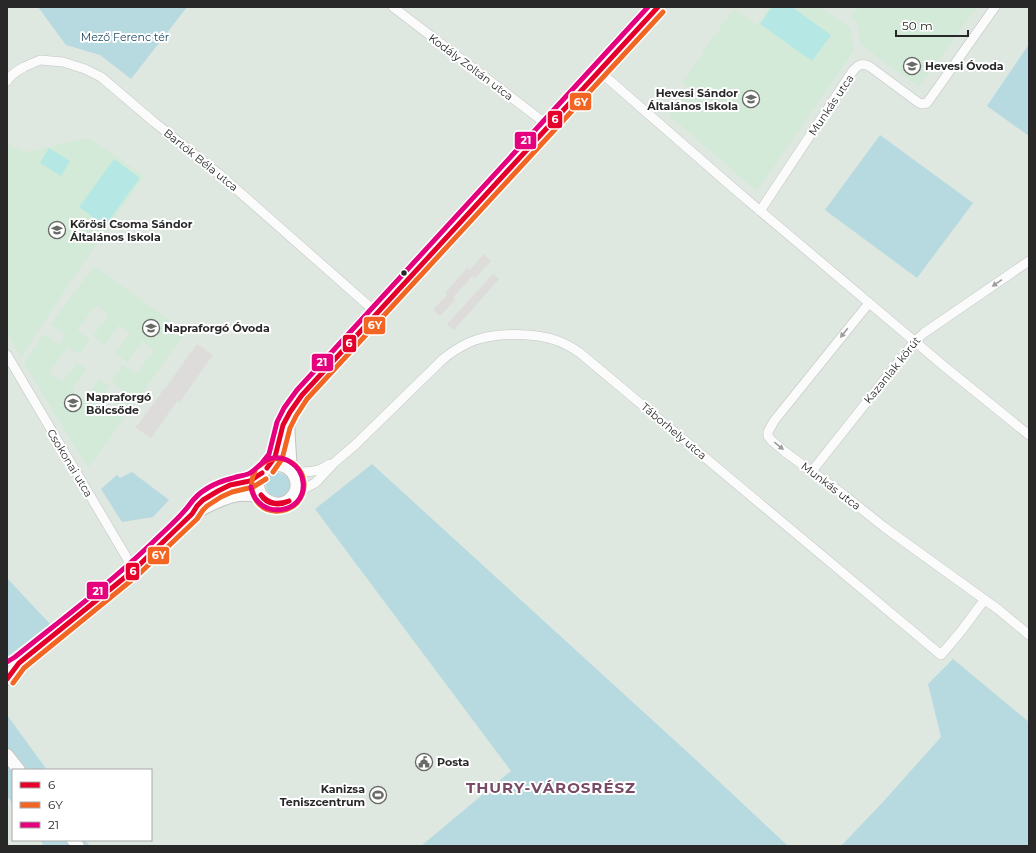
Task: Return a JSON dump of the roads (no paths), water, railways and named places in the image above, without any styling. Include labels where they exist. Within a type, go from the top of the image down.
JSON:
[{"type":"main road","points":[[288,416],[288,441],[292,472],[297,485],[291,499],[280,504],[274,504],[263,498],[259,492],[259,479],[274,458],[282,430],[288,416],[302,395],[378,314],[658,7]]},
{"type":"main road","points":[[7,670],[19,663],[134,570],[192,514],[197,506],[209,495],[218,490],[250,481],[264,471],[277,465],[287,468],[292,472]]},
{"type":"main road","points":[[192,514],[214,502],[230,496],[252,495],[263,498]]},
{"type":"main road","points":[[7,679],[19,663]]},
{"type":"street","name":"Kodály Zoltán utca","points":[[393,7],[549,126]]},
{"type":"street","name":"Munkás utca","points":[[760,211],[858,65],[865,64],[869,66],[919,103],[927,103],[995,7]]},
{"type":"street","name":"Bartók Béla utca","points":[[7,81],[14,73],[40,60],[63,62],[85,68],[101,77],[219,174],[378,314]]},
{"type":"street","points":[[599,71],[760,211],[1029,435]]},
{"type":"street","name":"Kazanlak körút","points":[[812,470],[915,341],[924,333],[1029,261]]},
{"type":"street","name":"Munkás utca","points":[[869,303],[774,421],[768,430],[768,436],[785,452],[812,470],[884,527],[999,610],[1029,635]]},
{"type":"street","name":"Táborhely utca","points":[[294,494],[314,483],[454,350],[482,338],[494,336],[531,335],[545,337],[569,346],[580,353],[941,654],[985,600]]},
{"type":"street","name":"Csokonai utca","points":[[7,355],[134,570]]},
{"type":"street","name":"Táborhely utca","points":[[292,472],[314,471],[335,462]]},
{"type":"place","name":"Hevesi Óvoda","points":[[912,66]]},
{"type":"place","name":"Hevesi Sándor Általános Iskola","points":[[751,99]]},
{"type":"place","name":"Kőrösi Csoma Sándor Általános Iskola","points":[[57,230]]},
{"type":"place","name":"Napraforgó Óvoda","points":[[151,328]]},
{"type":"place","name":"Napraforgó Bölcsőde","points":[[73,403]]},
{"type":"place","name":"Posta","points":[[424,762]]},
{"type":"place","name":"Kanizsa Teniszcentrum","points":[[378,795]]},
{"type":"district","name":"THURY-VÁROSRÉSZ","points":[[551,788]]},
{"type":"park label","name":"Mező Ferenc tér","points":[[125,37]]}]
